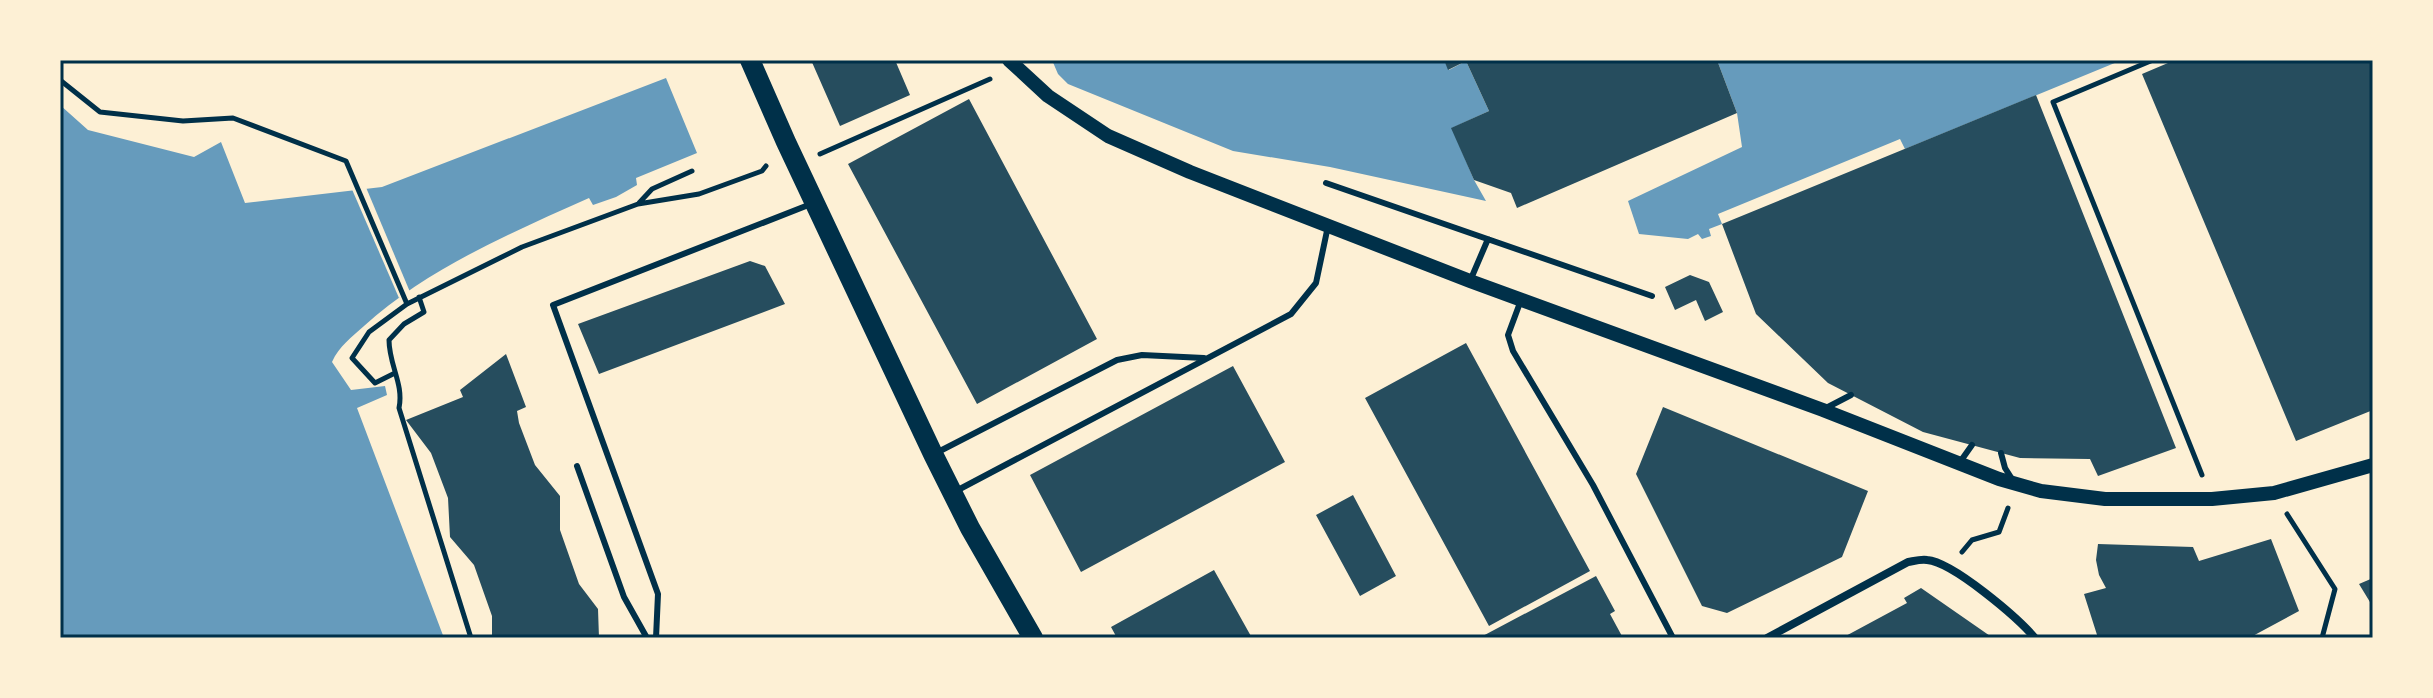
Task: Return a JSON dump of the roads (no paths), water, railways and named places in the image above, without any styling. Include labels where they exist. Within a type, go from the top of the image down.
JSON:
[{"type":"main road","points":[[750,60],[952,493],[1033,638]]},
{"type":"street","points":[[1013,64],[1048,96],[1108,136],[1190,172],[1470,281],[2016,484],[2079,497],[2212,499],[2274,493],[2373,465]]},
{"type":"street","points":[[1767,638],[1908,562],[1928,560],[1949,568],[2023,623],[2035,638]]},
{"type":"lane","points":[[1326,183],[1652,296]]},
{"type":"lane","points":[[656,638],[658,594],[553,305],[814,202]]},
{"type":"lane","points":[[952,493],[1291,314],[1316,283],[1328,226]]},
{"type":"lane","points":[[1470,281],[1488,239]]},
{"type":"lane","points":[[1521,300],[1508,335],[1513,351],[1582,472],[1593,485],[1671,634]]},
{"type":"lane","points":[[933,454],[1117,360],[1142,355],[1207,358]]},
{"type":"lane","points":[[1823,410],[1851,395]]},
{"type":"lane","points":[[1959,464],[1972,445]]},
{"type":"lane","points":[[2001,453],[2005,468],[2016,484]]},
{"type":"lane","points":[[577,466],[624,597],[647,638]]},
{"type":"water","points":[[1052,60],[1444,60],[1449,70],[1466,61],[1489,111],[1452,128],[1486,201],[1330,167],[1233,151],[1068,84],[1058,74]]},
{"type":"water","points":[[1717,60],[2122,60],[1905,149],[1900,139],[1718,214],[1722,224],[1709,229],[1711,236],[1702,239],[1698,234],[1688,239],[1639,234],[1628,201],[1742,147],[1737,113]]},
{"type":"water","points":[[666,78],[697,153],[636,178],[637,185],[616,197],[593,205],[589,198],[443,269],[389,305],[342,346],[332,362],[351,390],[385,386],[387,395],[357,408],[444,638],[60,638],[60,105],[88,130],[194,157],[221,142],[245,203],[382,187]]}]
